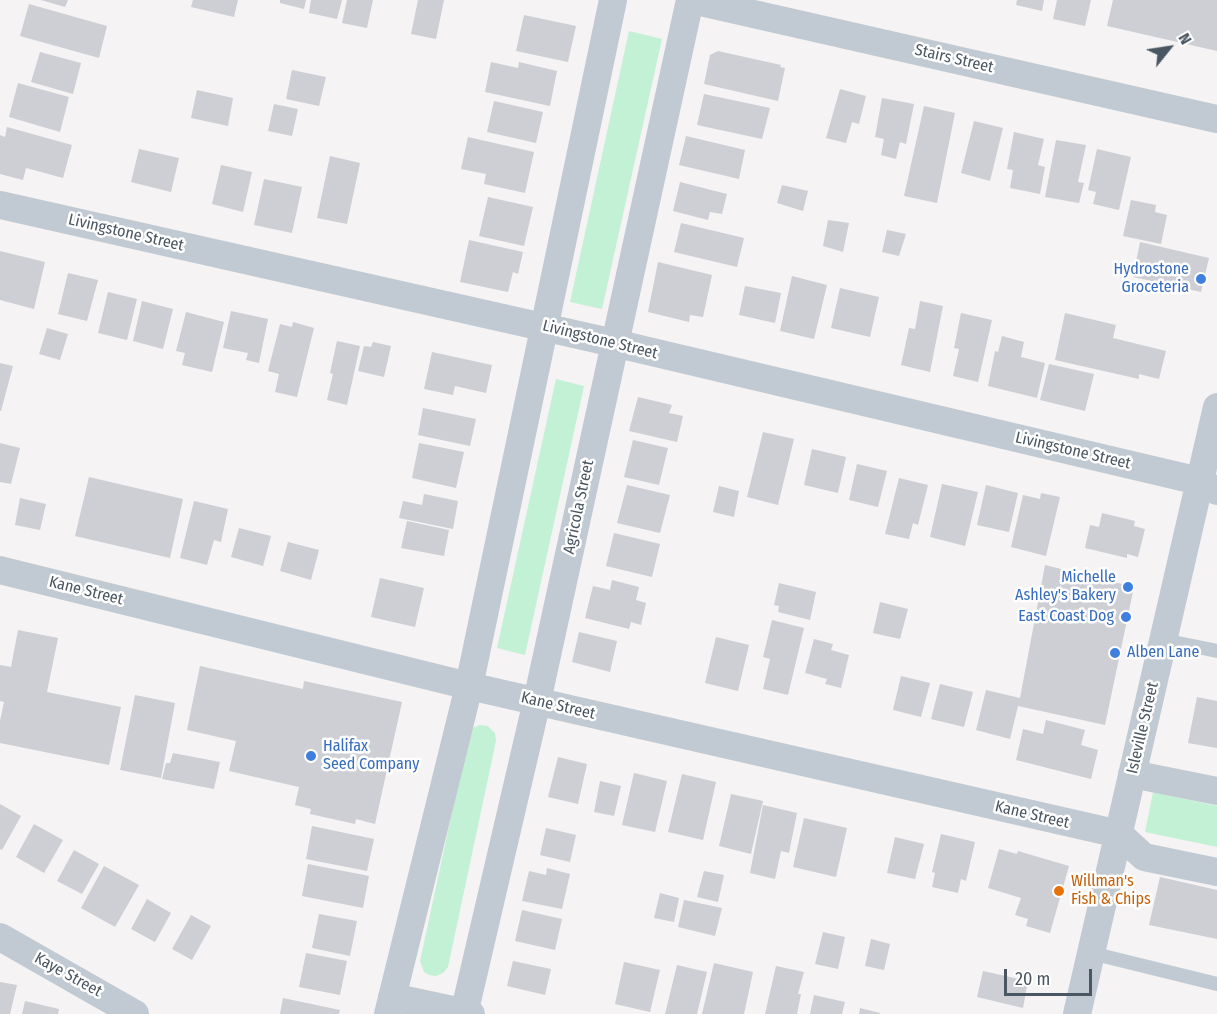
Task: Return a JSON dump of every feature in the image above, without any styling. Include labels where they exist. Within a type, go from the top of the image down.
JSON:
[{"type":"street","points":[[466,1014],[390,1005],[469,686],[613,0]]},
{"type":"street","name":"Stairs Street","points":[[691,0],[1217,119]]},
{"type":"street","name":"Agricola Street","points":[[466,1014],[691,0]]},
{"type":"street","name":"Livingstone Street","points":[[0,205],[614,343],[1208,486]]},
{"type":"street","name":"Isleville Street","points":[[1077,1014],[1163,640],[1208,486],[1217,407]]},
{"type":"street","name":"Kane Street","points":[[0,570],[469,686],[1119,834]]},
{"type":"street","points":[[1132,774],[1217,791]]},
{"type":"street","points":[[1119,834],[1144,857],[1217,872]]},
{"type":"street","name":"Kaye Street","points":[[0,937],[96,1003],[135,1014]]},
{"type":"lane","points":[[1163,640],[1217,651]]},
{"type":"lane","points":[[1091,953],[1217,984]]},
{"type":"green space","points":[[629,31],[662,39],[602,309],[570,302]]},
{"type":"green space","points":[[556,379],[584,386],[525,655],[497,648]]},
{"type":"green space","points":[[480,725],[488,726],[495,733],[496,741],[448,967],[436,976],[429,975],[424,972],[420,961],[469,734],[472,728]]},
{"type":"green space","points":[[1153,792],[1217,806],[1217,847],[1145,832]]},
{"type":"building","points":[[41,0],[68,0],[65,7]]},
{"type":"building","points":[[193,0],[238,0],[234,17],[191,7]]},
{"type":"building","points":[[280,0],[306,0],[304,9],[280,3]]},
{"type":"building","points":[[311,0],[342,0],[337,19],[309,13]]},
{"type":"building","points":[[347,0],[373,0],[367,28],[342,23]]},
{"type":"building","points":[[418,0],[444,0],[436,39],[411,34]]},
{"type":"building","points":[[1017,0],[1044,0],[1042,11],[1016,5]]},
{"type":"building","points":[[1057,0],[1091,0],[1085,26],[1053,19]]},
{"type":"building","points":[[1113,0],[1217,0],[1217,51],[1107,26]]},
{"type":"building","points":[[29,4],[107,26],[99,58],[20,36]]},
{"type":"building","points":[[524,15],[576,26],[568,62],[516,51]]},
{"type":"building","points":[[718,51],[781,65],[780,67],[785,68],[778,101],[704,84],[710,55]]},
{"type":"building","points":[[40,52],[81,63],[73,94],[31,82]]},
{"type":"building","points":[[491,62],[518,68],[519,62],[557,71],[550,106],[485,92]]},
{"type":"building","points":[[292,70],[326,77],[319,106],[286,99]]},
{"type":"building","points":[[18,83],[69,97],[60,132],[9,117]]},
{"type":"building","points":[[840,89],[866,96],[859,124],[852,122],[846,143],[826,138]]},
{"type":"building","points":[[197,90],[233,98],[228,126],[191,118]]},
{"type":"building","points":[[704,94],[770,108],[762,139],[697,125]]},
{"type":"building","points":[[882,98],[914,104],[906,144],[900,142],[896,159],[881,155],[884,139],[875,137]]},
{"type":"building","points":[[494,101],[543,112],[536,143],[487,132]]},
{"type":"building","points":[[274,104],[298,109],[292,136],[268,131]]},
{"type":"building","points":[[924,106],[955,113],[937,203],[904,196]]},
{"type":"building","points":[[974,121],[1003,128],[990,181],[961,173]]},
{"type":"building","points":[[7,127],[72,145],[63,178],[26,168],[23,180],[0,174],[0,135],[5,137]]},
{"type":"building","points":[[1014,132],[1044,139],[1038,165],[1045,167],[1040,194],[1010,188],[1013,170],[1007,169]]},
{"type":"building","points":[[686,136],[745,150],[739,179],[679,165]]},
{"type":"building","points":[[468,137],[534,152],[525,193],[484,184],[486,174],[461,169]]},
{"type":"building","points":[[1056,140],[1086,145],[1078,182],[1084,183],[1079,203],[1045,197]]},
{"type":"building","points":[[139,149],[179,158],[171,192],[131,182]]},
{"type":"building","points":[[1097,149],[1131,157],[1119,210],[1093,204],[1096,192],[1088,190]]},
{"type":"building","points":[[330,156],[360,163],[347,224],[317,218]]},
{"type":"building","points":[[221,165],[252,172],[243,212],[212,204]]},
{"type":"building","points":[[264,179],[302,187],[292,233],[254,225]]},
{"type":"building","points":[[680,182],[727,194],[722,214],[710,212],[708,220],[673,211]]},
{"type":"building","points":[[782,185],[808,191],[803,211],[777,203]]},
{"type":"building","points":[[488,197],[533,207],[524,246],[479,236]]},
{"type":"building","points":[[1131,200],[1156,205],[1155,212],[1167,215],[1161,244],[1123,236]]},
{"type":"building","points":[[828,220],[849,223],[843,252],[823,246]]},
{"type":"building","points":[[681,223],[744,238],[737,267],[674,252]]},
{"type":"building","points":[[887,230],[906,234],[899,256],[882,252]]},
{"type":"building","points":[[469,240],[523,252],[518,274],[513,272],[508,292],[460,282]]},
{"type":"building","points":[[1140,242],[1209,258],[1201,292],[1133,277]]},
{"type":"building","points":[[0,251],[45,262],[34,309],[0,300]]},
{"type":"building","points":[[658,262],[712,275],[703,317],[690,315],[689,322],[648,312]]},
{"type":"building","points":[[68,273],[98,280],[87,321],[58,314]]},
{"type":"building","points":[[792,276],[827,285],[814,339],[780,331]]},
{"type":"building","points":[[745,286],[781,293],[775,323],[739,315]]},
{"type":"building","points":[[840,288],[879,297],[870,337],[831,328]]},
{"type":"building","points":[[108,292],[137,299],[127,340],[98,333]]},
{"type":"building","points":[[142,301],[173,309],[163,349],[133,341]]},
{"type":"building","points":[[920,301],[943,306],[930,372],[901,365],[909,328],[915,329]]},
{"type":"building","points":[[231,311],[268,319],[259,363],[246,360],[248,353],[223,348]]},
{"type":"building","points":[[186,312],[224,322],[212,372],[182,365],[185,353],[176,351]]},
{"type":"building","points":[[961,313],[992,320],[978,382],[953,376],[959,349],[954,348]]},
{"type":"building","points":[[1065,313],[1116,325],[1113,338],[1166,351],[1159,379],[1139,374],[1139,379],[1055,360]]},
{"type":"building","points":[[293,322],[314,328],[297,397],[275,392],[279,374],[268,371],[280,324],[292,327]]},
{"type":"building","points":[[47,328],[68,334],[60,360],[39,354]]},
{"type":"building","points":[[1002,336],[1024,342],[1021,357],[1045,363],[1037,398],[988,386],[995,351],[998,352]]},
{"type":"building","points":[[337,341],[360,346],[347,405],[327,400]]},
{"type":"building","points":[[373,342],[391,346],[384,377],[358,371],[364,346],[371,347]]},
{"type":"building","points":[[432,352],[492,365],[486,393],[455,386],[453,395],[424,389]]},
{"type":"building","points":[[0,363],[13,366],[1,411],[0,411]]},
{"type":"building","points":[[1049,364],[1094,374],[1085,411],[1040,400]]},
{"type":"building","points":[[638,397],[672,405],[669,413],[683,416],[677,442],[629,431]]},
{"type":"building","points":[[423,408],[476,419],[470,446],[418,435]]},
{"type":"building","points":[[763,432],[794,439],[778,505],[747,497]]},
{"type":"building","points":[[633,440],[668,448],[659,485],[624,477]]},
{"type":"building","points":[[0,443],[20,448],[11,484],[0,482]]},
{"type":"building","points":[[419,443],[464,452],[456,488],[412,478]]},
{"type":"building","points":[[812,449],[846,457],[838,493],[804,485]]},
{"type":"building","points":[[857,464],[887,471],[878,507],[849,500]]},
{"type":"building","points":[[89,477],[183,499],[170,558],[75,536]]},
{"type":"building","points":[[899,478],[928,485],[918,525],[913,523],[909,539],[885,534]]},
{"type":"building","points":[[942,484],[978,492],[965,546],[930,537]]},
{"type":"building","points":[[627,485],[670,495],[660,533],[617,523]]},
{"type":"building","points":[[986,485],[1018,493],[1009,532],[977,525]]},
{"type":"building","points":[[719,486],[739,491],[734,517],[713,512]]},
{"type":"building","points":[[1041,493],[1060,497],[1046,556],[1011,547],[1023,495],[1040,499]]},
{"type":"building","points":[[424,494],[458,501],[453,529],[399,518],[403,501],[422,505]]},
{"type":"building","points":[[20,498],[46,504],[40,530],[15,525]]},
{"type":"building","points":[[194,501],[228,509],[221,542],[214,540],[207,565],[180,558]]},
{"type":"building","points":[[1102,513],[1135,521],[1134,526],[1145,529],[1138,557],[1127,554],[1127,558],[1085,548],[1090,525],[1099,527]]},
{"type":"building","points":[[407,521],[449,530],[444,556],[401,548]]},
{"type":"building","points":[[239,528],[271,536],[263,566],[231,557]]},
{"type":"building","points":[[614,533],[660,544],[652,577],[606,566]]},
{"type":"building","points":[[288,542],[319,550],[311,580],[280,571]]},
{"type":"building","points":[[1045,565],[1134,587],[1105,725],[1018,706],[1010,739],[976,730],[986,690],[1020,698]]},
{"type":"building","points":[[380,578],[424,588],[415,627],[371,617]]},
{"type":"building","points":[[612,580],[639,587],[636,600],[646,603],[641,625],[631,622],[629,629],[585,618],[593,586],[610,590]]},
{"type":"building","points":[[779,583],[816,592],[810,620],[778,612],[779,606],[774,605]]},
{"type":"building","points":[[880,602],[908,609],[900,639],[873,633]]},
{"type":"building","points":[[772,620],[804,628],[788,695],[763,689],[770,659],[763,657]]},
{"type":"building","points":[[18,630],[58,638],[47,692],[121,707],[109,765],[0,743],[0,721],[4,702],[0,701],[0,665],[11,667]]},
{"type":"building","points":[[579,632],[617,641],[610,672],[572,662]]},
{"type":"building","points":[[716,637],[749,645],[738,691],[705,683]]},
{"type":"building","points":[[814,639],[833,644],[831,650],[849,655],[841,688],[825,684],[827,679],[805,673]]},
{"type":"building","name":"Halifax Seed Company","points":[[200,666],[303,689],[304,681],[402,702],[375,824],[356,819],[355,824],[310,814],[311,809],[295,805],[299,787],[229,771],[236,741],[187,730]]},
{"type":"building","points":[[901,676],[930,683],[921,717],[893,710]]},
{"type":"building","points":[[940,684],[973,692],[964,727],[931,719]]},
{"type":"building","points":[[135,695],[175,703],[161,778],[120,770]]},
{"type":"building","points":[[1197,697],[1217,701],[1217,748],[1188,743]]},
{"type":"building","points":[[1046,720],[1085,730],[1081,745],[1098,750],[1091,779],[1016,760],[1023,729],[1043,734]]},
{"type":"building","points":[[173,753],[220,762],[214,789],[162,779],[166,763],[170,763]]},
{"type":"building","points":[[558,757],[587,764],[578,804],[548,797]]},
{"type":"building","points":[[634,773],[667,781],[655,832],[622,825]]},
{"type":"building","points":[[682,774],[716,782],[703,840],[668,832]]},
{"type":"building","points":[[600,781],[621,786],[614,816],[594,812]]},
{"type":"building","points":[[731,794],[763,801],[751,854],[719,846]]},
{"type":"building","points":[[0,804],[21,816],[2,850],[0,849]]},
{"type":"building","points":[[763,805],[797,813],[789,853],[781,851],[775,879],[750,873]]},
{"type":"building","points":[[804,818],[847,828],[836,877],[793,867]]},
{"type":"building","points":[[34,824],[63,840],[44,873],[16,857]]},
{"type":"building","points":[[312,826],[374,839],[367,871],[306,859]]},
{"type":"building","points":[[546,828],[576,835],[570,862],[540,855]]},
{"type":"building","points":[[941,834],[975,842],[966,881],[961,879],[958,893],[932,887],[935,873],[932,872]]},
{"type":"building","points":[[895,837],[924,844],[915,879],[887,873]]},
{"type":"building","points":[[999,849],[1017,854],[1018,851],[1069,866],[1050,933],[1026,926],[1028,919],[1015,915],[1021,898],[988,888]]},
{"type":"building","points":[[74,850],[99,864],[82,894],[57,881]]},
{"type":"building","points":[[308,864],[369,876],[363,908],[302,896]]},
{"type":"building","points":[[104,866],[139,885],[115,927],[81,908]]},
{"type":"building","points":[[547,868],[570,874],[562,909],[522,901],[529,871],[546,875]]},
{"type":"building","points":[[704,871],[724,875],[718,902],[697,897]]},
{"type":"building","points":[[1160,877],[1217,890],[1217,939],[1149,925]]},
{"type":"building","points":[[660,893],[679,898],[674,922],[654,918]]},
{"type":"building","points":[[147,899],[171,913],[155,942],[131,929]]},
{"type":"building","points":[[684,900],[722,908],[715,936],[678,927]]},
{"type":"building","points":[[522,910],[562,919],[555,950],[515,941]]},
{"type":"building","points":[[319,914],[357,921],[350,956],[312,948]]},
{"type":"building","points":[[191,915],[211,926],[192,960],[172,949]]},
{"type":"building","points":[[823,932],[845,937],[838,969],[815,964]]},
{"type":"building","points":[[871,939],[890,944],[884,970],[865,966]]},
{"type":"building","points":[[306,953],[347,961],[340,995],[299,987]]},
{"type":"building","points":[[513,961],[551,969],[545,995],[507,986]]},
{"type":"building","points":[[624,962],[660,970],[650,1012],[615,1004]]},
{"type":"building","points":[[714,963],[753,972],[744,1014],[702,1014]]},
{"type":"building","points":[[677,965],[707,972],[697,1014],[665,1014]]},
{"type":"building","points":[[776,966],[804,972],[798,994],[801,994],[797,1014],[765,1014]]},
{"type":"building","points":[[983,971],[1028,981],[1023,1008],[977,997]]},
{"type":"building","points":[[0,982],[17,985],[10,1014],[0,1014]]},
{"type":"building","points":[[814,995],[845,1002],[842,1014],[810,1014]]},
{"type":"building","points":[[283,998],[340,1010],[339,1014],[280,1014]]},
{"type":"building","points":[[25,1001],[59,1009],[58,1014],[22,1014]]},
{"type":"building","points":[[860,1008],[880,1013],[880,1014],[859,1014]]},
{"type":"place","name":"Hydrostone Groceteria","points":[[1201,279]]},
{"type":"place","name":"Michelle Ashley's Bakery","points":[[1128,587]]},
{"type":"place","name":"East Coast Dog","points":[[1126,617]]},
{"type":"place","name":"Alben Lane","points":[[1115,653]]},
{"type":"place","name":"Halifax Seed Company","points":[[311,756]]},
{"type":"place","name":"Willman's Fish & Chips","points":[[1059,891]]}]
